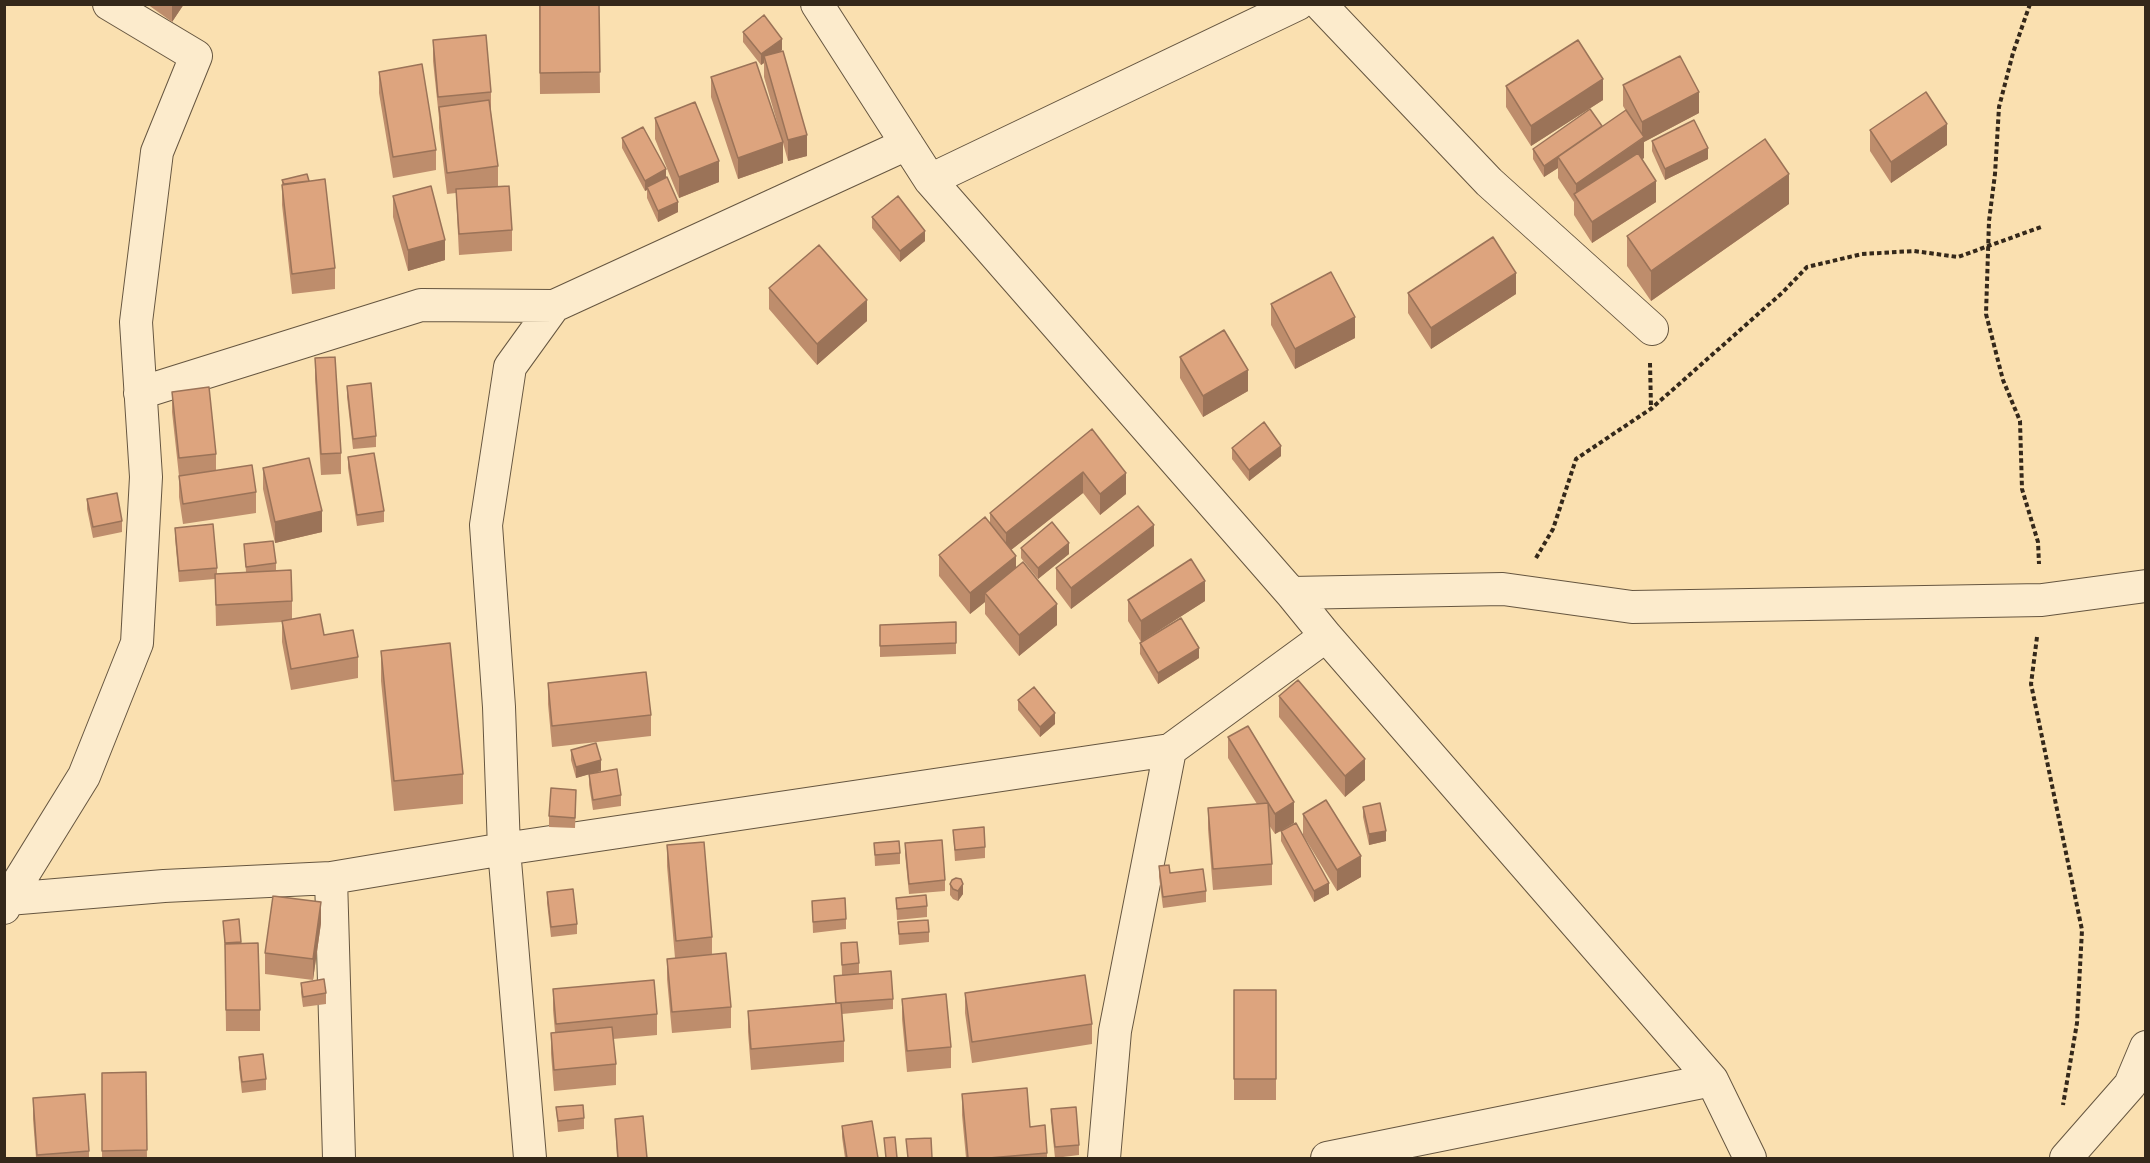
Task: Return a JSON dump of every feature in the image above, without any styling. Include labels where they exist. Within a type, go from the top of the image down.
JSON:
[{"type":"street","points":[[6,904],[84,776],[137,643],[146,477],[136,322],[157,152],[196,56],[109,4]]},
{"type":"street","points":[[817,4],[930,180],[1712,1080],[1750,1158]]},
{"type":"street","points":[[930,180],[1298,4]]},
{"type":"street","points":[[1320,4],[1489,182],[1652,329]]},
{"type":"street","points":[[140,393],[421,304],[554,306],[907,144]]},
{"type":"street","points":[[530,1158],[504,849],[499,707],[486,525],[510,367],[554,306]]},
{"type":"street","points":[[1291,593],[1503,590],[1632,608],[2042,600],[2145,586]]},
{"type":"street","points":[[6,904],[164,886],[331,878],[504,849],[1170,750],[1326,636]]},
{"type":"street","points":[[1104,1158],[1115,1031],[1170,750]]},
{"type":"street","points":[[331,878],[339,1158]]},
{"type":"street","points":[[2066,1158],[2130,1085],[2145,1047]]},
{"type":"street","points":[[1327,1158],[1712,1080]]},
{"type":"path","points":[[1503,590],[1534,561],[1553,529],[1576,459],[1652,408],[1783,292],[1807,267],[1862,254],[1914,251],[1958,257],[2041,227]]},
{"type":"path","points":[[1652,329],[1650,369],[1652,408]]},
{"type":"building","points":[[540,4],[599,4],[600,72],[540,73]]},
{"type":"building","points":[[764,15],[782,39],[761,54],[743,32]]},
{"type":"building","points":[[486,35],[491,92],[438,97],[433,40]]},
{"type":"building","points":[[1578,40],[1603,79],[1531,126],[1506,86]]},
{"type":"building","points":[[783,51],[807,135],[788,140],[764,56]]},
{"type":"building","points":[[1680,56],[1699,92],[1642,122],[1623,85]]},
{"type":"building","points":[[756,62],[783,142],[738,158],[711,77]]},
{"type":"building","points":[[422,64],[436,150],[393,157],[379,72]]},
{"type":"building","points":[[1926,92],[1947,124],[1891,162],[1870,130]]},
{"type":"building","points":[[489,100],[498,166],[447,173],[439,107]]},
{"type":"building","points":[[695,102],[719,161],[679,177],[655,118]]},
{"type":"building","points":[[1590,109],[1602,126],[1544,166],[1533,149]]},
{"type":"building","points":[[1626,110],[1644,137],[1576,184],[1558,157]]},
{"type":"building","points":[[1694,120],[1708,148],[1665,169],[1652,141]]},
{"type":"building","points":[[643,127],[666,169],[645,181],[622,138]]},
{"type":"building","points":[[1765,139],[1789,174],[1651,271],[1627,236]]},
{"type":"building","points":[[1638,153],[1656,181],[1592,222],[1574,194]]},
{"type":"building","points":[[307,174],[309,181],[284,184],[282,180]]},
{"type":"building","points":[[667,177],[678,202],[658,211],[647,187]]},
{"type":"building","points":[[325,179],[335,268],[292,274],[282,185]]},
{"type":"building","points":[[431,186],[445,240],[408,250],[393,196]]},
{"type":"building","points":[[509,186],[512,230],[459,234],[456,189]]},
{"type":"building","points":[[898,196],[925,231],[900,251],[872,217]]},
{"type":"building","points":[[1493,237],[1516,273],[1431,328],[1408,293]]},
{"type":"building","points":[[819,245],[867,300],[817,344],[769,288]]},
{"type":"building","points":[[1331,272],[1355,317],[1295,349],[1271,304]]},
{"type":"building","points":[[1224,330],[1248,370],[1203,396],[1180,357]]},
{"type":"building","points":[[335,357],[341,453],[321,454],[315,358]]},
{"type":"building","points":[[371,383],[376,436],[353,439],[347,386]]},
{"type":"building","points":[[209,387],[216,454],[179,458],[172,392]]},
{"type":"building","points":[[1264,422],[1281,446],[1249,470],[1232,448]]},
{"type":"building","points":[[1092,429],[1126,473],[1100,494],[1083,472],[1006,533],[990,513]]},
{"type":"building","points":[[374,453],[384,511],[357,515],[348,457]]},
{"type":"building","points":[[309,458],[322,511],[275,522],[263,468]]},
{"type":"building","points":[[252,465],[256,492],[183,504],[179,476]]},
{"type":"building","points":[[117,493],[122,521],[93,527],[87,499]]},
{"type":"building","points":[[1138,506],[1154,525],[1071,588],[1056,568]]},
{"type":"building","points":[[985,517],[1016,556],[970,593],[939,555]]},
{"type":"building","points":[[1052,522],[1069,543],[1038,568],[1021,548]]},
{"type":"building","points":[[213,524],[217,568],[179,571],[175,528]]},
{"type":"building","points":[[273,541],[276,563],[246,567],[244,544]]},
{"type":"building","points":[[1191,559],[1205,581],[1141,621],[1128,600]]},
{"type":"building","points":[[1023,562],[1057,604],[1019,635],[985,593]]},
{"type":"building","points":[[291,570],[292,601],[216,605],[215,574]]},
{"type":"building","points":[[320,614],[324,635],[353,630],[358,657],[291,669],[282,621]]},
{"type":"building","points":[[1181,618],[1199,648],[1158,673],[1140,643]]},
{"type":"building","points":[[956,622],[956,643],[880,646],[880,625]]},
{"type":"building","points":[[450,643],[463,774],[394,781],[381,651]]},
{"type":"building","points":[[646,672],[651,715],[552,726],[548,683]]},
{"type":"building","points":[[1298,680],[1365,759],[1345,776],[1279,696]]},
{"type":"building","points":[[1034,687],[1055,713],[1040,727],[1018,700]]},
{"type":"building","points":[[1248,726],[1294,802],[1275,814],[1228,737]]},
{"type":"building","points":[[596,743],[601,760],[576,767],[571,750]]},
{"type":"building","points":[[617,769],[621,795],[593,800],[589,774]]},
{"type":"building","points":[[551,788],[576,790],[575,818],[549,816]]},
{"type":"building","points":[[1326,800],[1361,856],[1337,870],[1303,814]]},
{"type":"building","points":[[1268,803],[1272,864],[1213,869],[1208,808]]},
{"type":"building","points":[[1380,803],[1386,831],[1369,834],[1363,807]]},
{"type":"building","points":[[1296,823],[1329,883],[1314,891],[1281,831]]},
{"type":"building","points":[[984,827],[985,847],[955,850],[953,830]]},
{"type":"building","points":[[942,840],[945,880],[909,884],[905,843]]},
{"type":"building","points":[[899,841],[900,853],[875,855],[874,843]]},
{"type":"building","points":[[704,842],[712,937],[676,941],[667,845]]},
{"type":"building","points":[[1169,865],[1170,873],[1203,869],[1206,891],[1163,897],[1159,866]]},
{"type":"building","points":[[956,878],[961,879],[963,884],[958,891],[950,884]]},
{"type":"building","points":[[573,889],[577,924],[551,927],[547,892]]},
{"type":"building","points":[[926,895],[927,906],[897,909],[896,898]]},
{"type":"building","points":[[273,896],[321,902],[313,959],[265,953]]},
{"type":"building","points":[[845,898],[846,919],[813,922],[812,901]]},
{"type":"building","points":[[239,919],[241,942],[225,943],[223,921]]},
{"type":"building","points":[[928,920],[929,932],[899,934],[898,922]]},
{"type":"building","points":[[857,942],[859,963],[842,965],[841,943]]},
{"type":"building","points":[[258,943],[260,1010],[226,1010],[225,944]]},
{"type":"building","points":[[726,953],[731,1007],[672,1012],[667,959]]},
{"type":"building","points":[[891,971],[893,999],[836,1003],[834,976]]},
{"type":"building","points":[[1085,975],[1092,1024],[972,1042],[965,993]]},
{"type":"building","points":[[324,979],[326,993],[303,997],[301,983]]},
{"type":"building","points":[[654,980],[657,1014],[556,1024],[553,989]]},
{"type":"building","points":[[1234,990],[1276,990],[1276,1079],[1234,1079]]},
{"type":"building","points":[[946,994],[951,1047],[907,1051],[902,999]]},
{"type":"building","points":[[841,1003],[844,1041],[751,1049],[748,1011]]},
{"type":"building","points":[[612,1027],[616,1064],[554,1070],[551,1033]]},
{"type":"building","points":[[263,1054],[266,1079],[242,1082],[239,1057]]},
{"type":"building","points":[[146,1072],[147,1150],[102,1151],[102,1073]]},
{"type":"building","points":[[1027,1088],[1030,1127],[1045,1125],[1047,1153],[968,1158],[962,1094]]},
{"type":"building","points":[[85,1094],[89,1151],[37,1155],[33,1098]]},
{"type":"building","points":[[583,1105],[584,1118],[558,1121],[556,1107]]},
{"type":"building","points":[[1076,1107],[1079,1145],[1055,1147],[1051,1109]]},
{"type":"building","points":[[643,1116],[647,1158],[618,1158],[615,1119]]},
{"type":"building","points":[[872,1121],[878,1158],[847,1158],[842,1126]]},
{"type":"building","points":[[895,1137],[897,1158],[886,1158],[884,1138]]},
{"type":"building","points":[[931,1138],[932,1158],[908,1158],[906,1139]]}]
